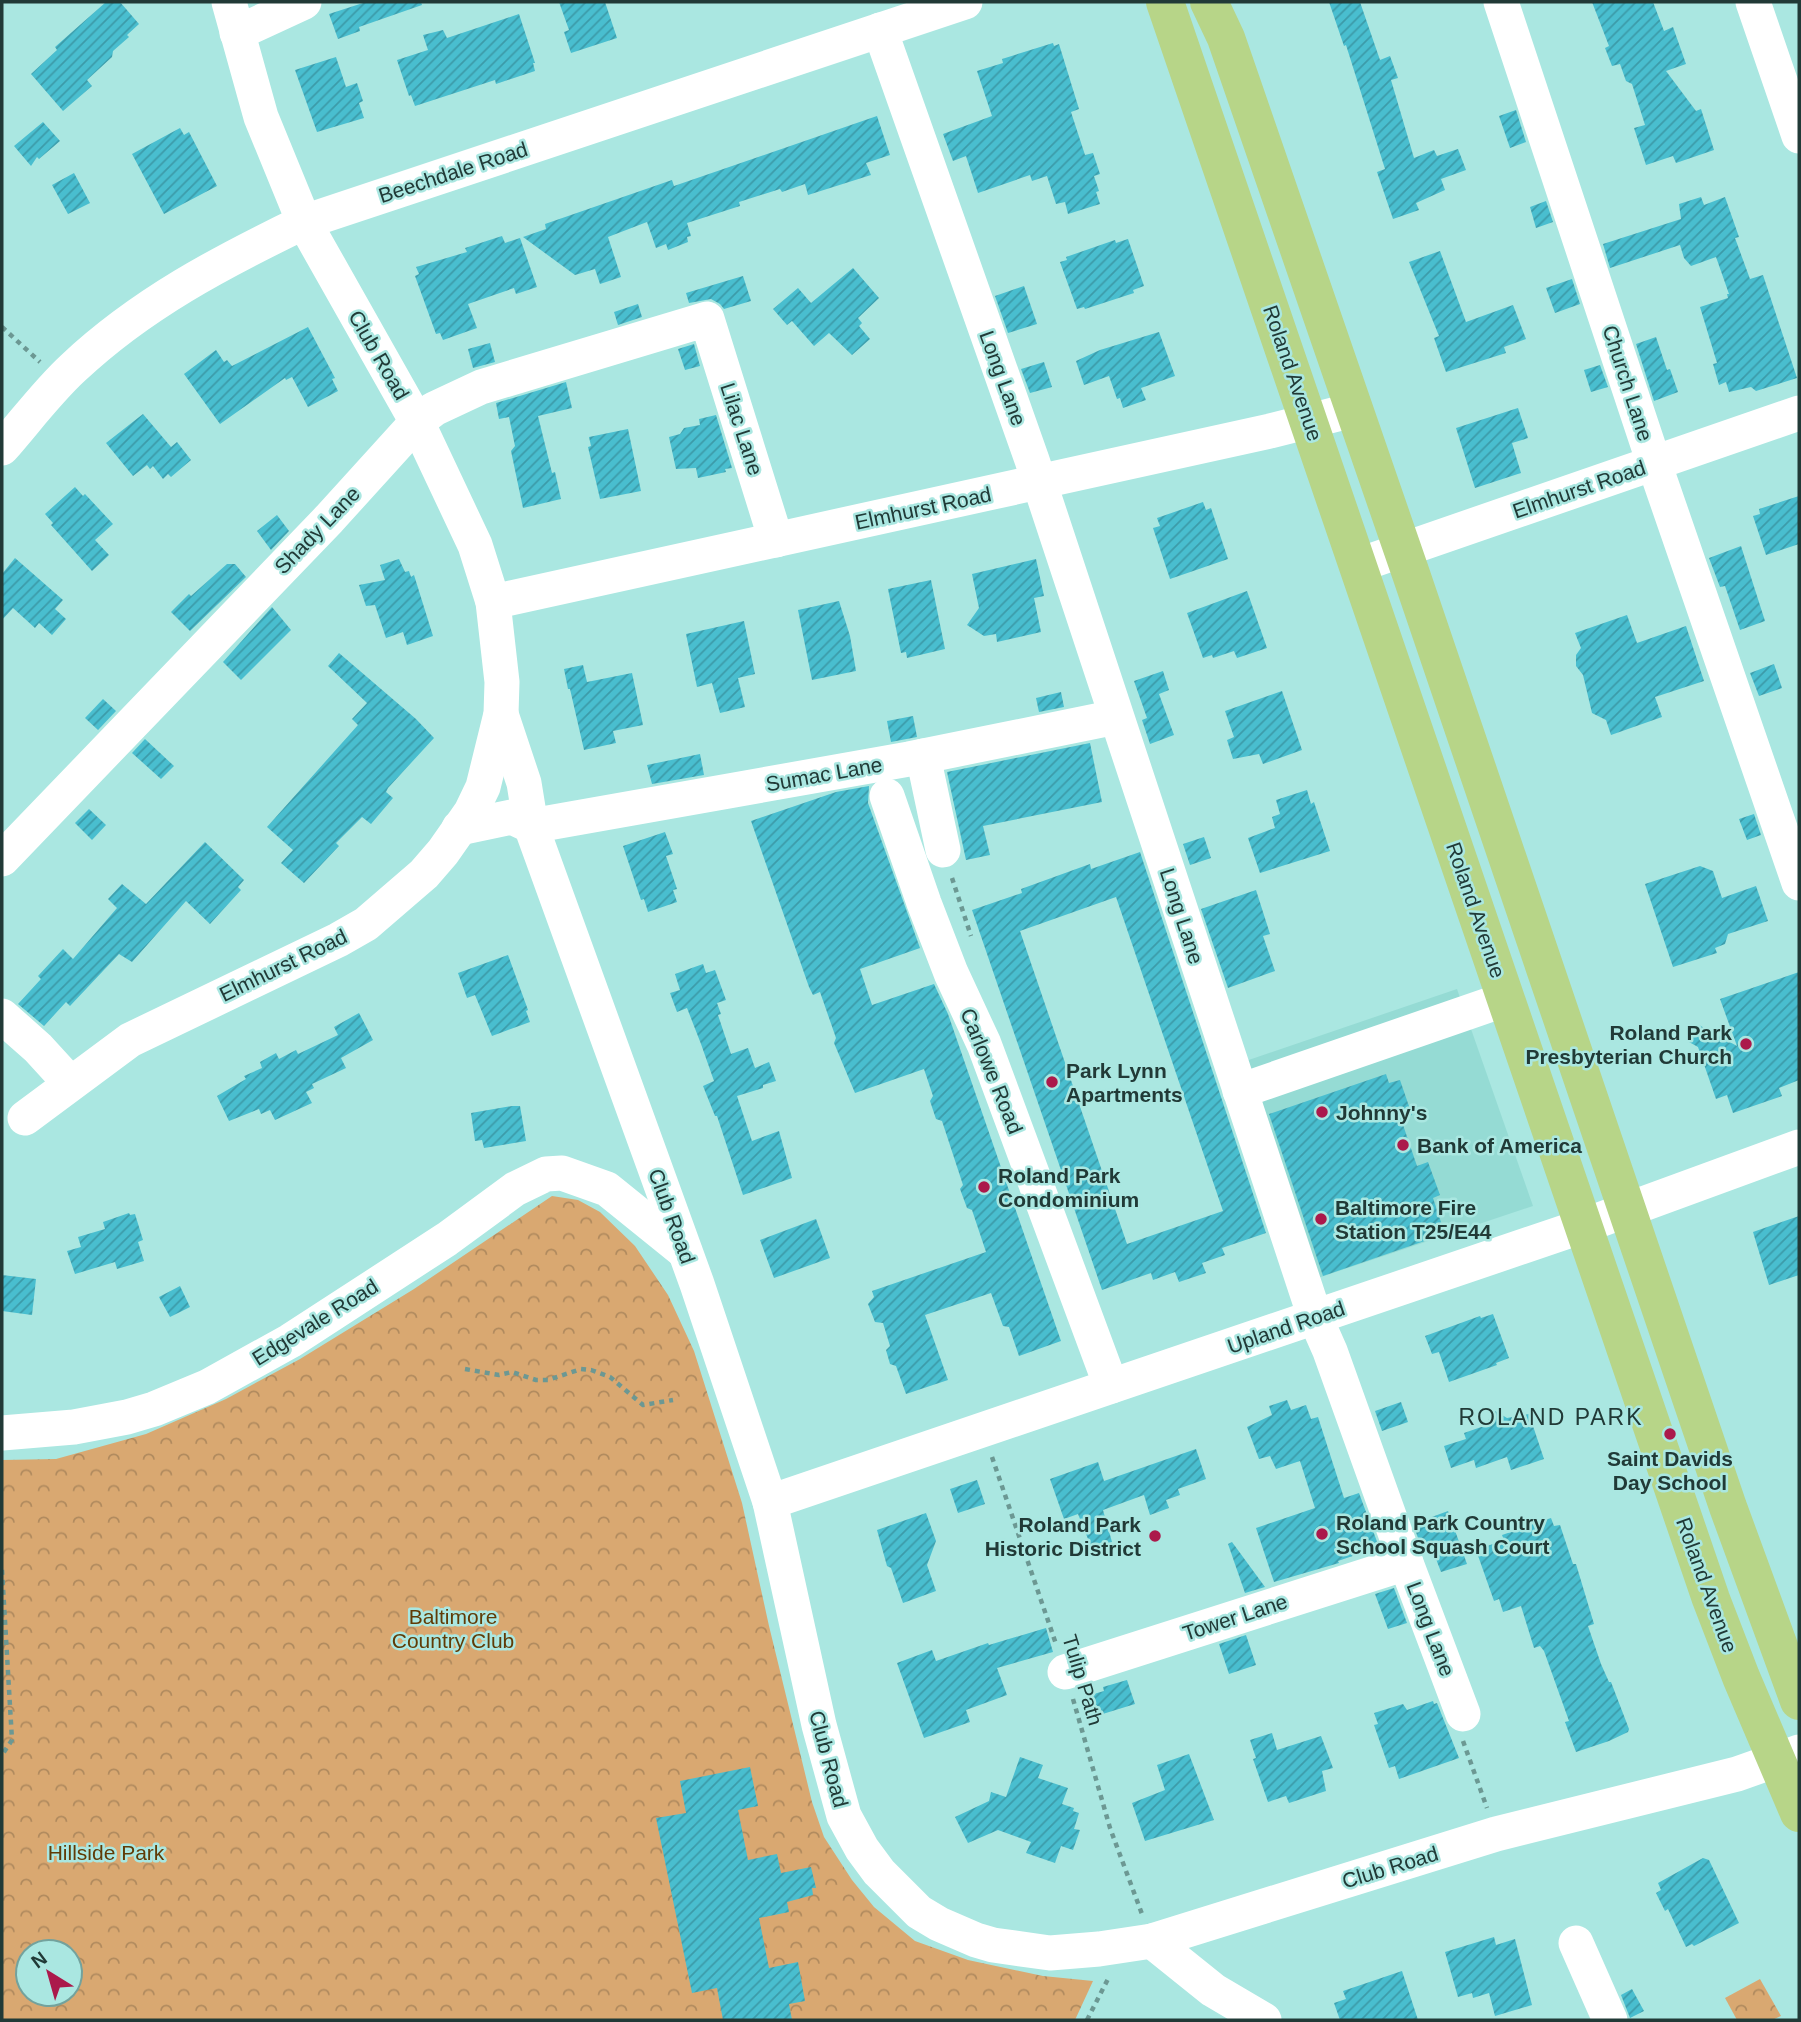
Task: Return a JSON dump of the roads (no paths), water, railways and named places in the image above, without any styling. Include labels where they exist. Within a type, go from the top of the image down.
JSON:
[{"type":"main road","name":"Roland Avenue","points":[[1165,2],[1711,1599],[1787,1757],[1799,1813]]},
{"type":"main road","points":[[1209,2],[1226,38],[1403,549],[1737,1532],[1799,1701]]},
{"type":"street","points":[[233,18],[304,2]]},
{"type":"street","name":"Beechdale Road","points":[[2,448],[73,368],[147,307],[234,256],[304,222],[965,2]]},
{"type":"street","name":"Church Lane","points":[[1501,2],[1654,463],[1799,883]]},
{"type":"street","points":[[1753,2],[1799,136]]},
{"type":"street","name":"Club Road","points":[[233,18],[261,117],[304,222],[417,422],[475,545],[493,602],[502,682],[501,714],[483,787],[471,812],[459,828]]},
{"type":"street","name":"Long Lane","points":[[880,30],[1038,482],[1315,1317],[1330,1351],[1463,1714]]},
{"type":"street","name":"Shady Lane","points":[[2,859],[329,519],[417,422],[434,409],[481,387],[707,319]]},
{"type":"street","name":"Lilac Lane","points":[[707,319],[776,540]]},
{"type":"street","name":"Elmhurst Road","points":[[493,602],[1309,422],[1353,410]]},
{"type":"street","name":"Elmhurst Road","points":[[1359,565],[1799,413]]},
{"type":"street","name":"Club Road","points":[[501,714],[524,783],[531,826],[685,1252],[770,1502],[819,1725],[844,1816],[862,1849],[879,1872],[919,1912],[939,1924],[993,1945],[1050,1953],[1099,1949],[1148,1929],[1496,1833],[1787,1757]]},
{"type":"street","name":"Sumac Lane","points":[[531,826],[923,757],[1116,717]]},
{"type":"street","points":[[923,757],[943,850]]},
{"type":"street","name":"Carlowe Road","points":[[887,796],[924,903],[951,973],[984,1044],[1111,1386]]},
{"type":"street","points":[[459,828],[512,817],[531,826]]},
{"type":"street","name":"Elmhurst Road","points":[[25,1118],[130,1040],[366,924],[424,874],[459,828]]},
{"type":"street","points":[[1240,1091],[1506,999]]},
{"type":"street","points":[[2,1016],[38,1048],[70,1083]]},
{"type":"street","name":"Upland Road","points":[[770,1502],[1583,1226],[1799,1147]]},
{"type":"street","points":[[607,1189],[634,1179],[652,1161]]},
{"type":"street","name":"Edgevale Road","points":[[2,1433],[74,1427],[127,1417],[207,1387],[290,1341],[447,1239],[515,1189],[546,1174],[562,1173],[607,1189],[685,1252]]},
{"type":"street","name":"Tower Lane","points":[[1065,1672],[1406,1563]]},
{"type":"street","points":[[1148,1929],[1213,1990],[1264,2020]]},
{"type":"street","points":[[1576,1943],[1610,2020]]},
{"type":"place","name":"Roland Park Presbyterian Church","points":[[1746,1044]]},
{"type":"place","name":"Park Lynn Apartments","points":[[1052,1082]]},
{"type":"place","name":"Johnny's","points":[[1322,1112]]},
{"type":"place","name":"Bank of America","points":[[1403,1145]]},
{"type":"place","name":"Roland Park Condominium","points":[[984,1187]]},
{"type":"place","name":"Baltimore Fire Station T25/E44","points":[[1321,1219]]},
{"type":"place","name":"Saint Davids Day School","points":[[1670,1434]]},
{"type":"place","name":"Roland Park Country School Squash Court","points":[[1322,1534]]},
{"type":"place","name":"Roland Park Historic District","points":[[1155,1536]]},
{"type":"district","name":"ROLAND PARK","points":[[1551,1417]]},
{"type":"park label","name":"Baltimore Country Club","points":[[453,1628]]},
{"type":"park label","name":"Hillside Park","points":[[106,1852]]}]
